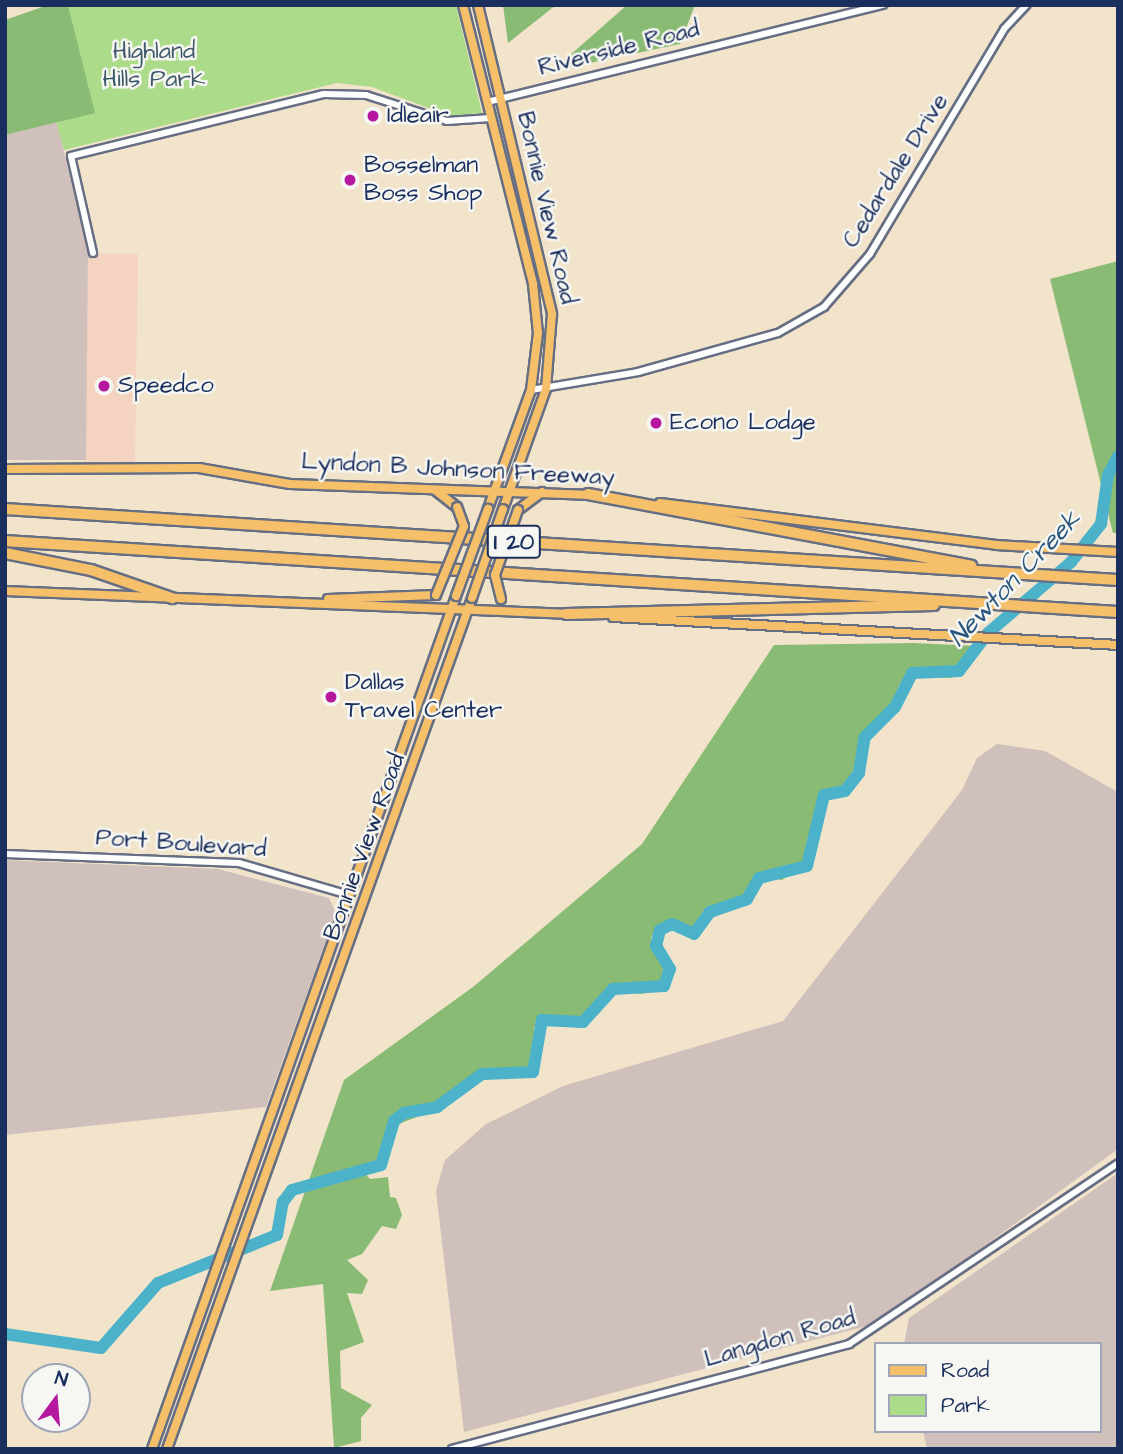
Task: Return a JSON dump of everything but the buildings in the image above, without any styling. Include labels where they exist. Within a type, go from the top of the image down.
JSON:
[{"type":"highway","points":[[588,494],[1023,575]]},
{"type":"highway","name":"I 20","points":[[5,509],[1118,580]]},
{"type":"highway","name":"I 20","points":[[5,541],[1118,612]]},
{"type":"highway","points":[[5,553],[92,570],[172,598]]},
{"type":"highway","points":[[566,614],[994,603]]},
{"type":"main road","name":"Bonnie View Road","points":[[152,1449],[349,895],[420,708],[451,610],[531,390],[538,333],[532,279],[463,5]]},
{"type":"main road","name":"Bonnie View Road","points":[[167,1449],[435,712],[467,611],[547,389],[547,281],[478,5]]},
{"type":"main road","points":[[532,279],[547,281]]},
{"type":"main road","name":"Lyndon B Johnson Freeway","points":[[5,468],[199,468],[290,484],[511,489],[588,494],[1047,548],[1116,552]]},
{"type":"main road","points":[[290,601],[436,595],[464,526],[457,507],[432,489]]},
{"type":"main road","points":[[520,613],[501,599],[495,576],[518,510],[545,491]]},
{"type":"main road","points":[[5,591],[566,614],[1118,645]]},
{"type":"main road","points":[[420,708],[435,712]]},
{"type":"main road","points":[[349,895],[365,901]]},
{"type":"street","name":"Riverside Road","points":[[487,102],[883,5]]},
{"type":"street","name":"Cedardale Drive","points":[[531,390],[638,373],[778,333],[824,307],[870,254],[1004,29],[1026,5]]},
{"type":"street","points":[[93,253],[71,156],[324,94],[366,95],[447,121],[491,118]]},
{"type":"street","name":"Port Boulevard","points":[[5,854],[239,863],[349,895]]},
{"type":"street","name":"Langdon Road","points":[[452,1449],[849,1344],[1118,1163]]},
{"type":"shaded area","points":[[57,122],[88,251],[86,460],[5,460],[5,135]]},
{"type":"shaded area","points":[[88,253],[138,254],[135,462],[85,461]]},
{"type":"shaded area","points":[[997,744],[1045,751],[1118,792],[1118,1149],[878,1323],[464,1432],[436,1191],[445,1160],[486,1124],[563,1086],[783,1021],[962,790],[977,758]]},
{"type":"shaded area","points":[[5,860],[218,869],[329,898],[336,913],[266,1107],[5,1135]]},
{"type":"shaded area","points":[[1118,1173],[1118,1449],[927,1449],[923,1433],[1102,1433],[1102,1342],[904,1342],[909,1318]]},
{"type":"green space","points":[[48,5],[68,5],[95,113],[5,135],[5,20]]},
{"type":"green space","name":"Highland Hills Park","points":[[68,5],[456,5],[482,113],[450,116],[372,87],[337,83],[64,150],[56,122],[94,110]]},
{"type":"green space","points":[[503,5],[556,5],[508,43]]},
{"type":"green space","points":[[627,5],[695,5],[680,44],[552,71]]},
{"type":"green space","points":[[1118,261],[1118,533],[1113,533],[1050,279]]},
{"type":"green space","points":[[914,643],[977,646],[952,678],[912,676],[899,685],[888,714],[861,738],[858,762],[839,795],[820,799],[803,866],[782,880],[759,877],[741,902],[706,911],[692,934],[657,927],[651,938],[663,969],[660,987],[642,994],[609,989],[578,1028],[554,1021],[534,1027],[535,1066],[527,1076],[481,1077],[439,1109],[390,1127],[382,1162],[364,1172],[370,1179],[388,1177],[390,1197],[396,1198],[402,1215],[396,1229],[382,1226],[362,1254],[347,1260],[368,1280],[362,1294],[347,1293],[364,1342],[340,1351],[341,1388],[372,1405],[361,1418],[361,1441],[334,1448],[323,1284],[270,1291],[344,1080],[473,987],[642,844],[774,645]]},
{"type":"waterway","name":"Newton Creek","points":[[5,1334],[101,1348],[158,1283],[277,1235],[283,1202],[292,1190],[381,1165],[394,1121],[404,1113],[437,1107],[482,1074],[533,1072],[542,1020],[583,1022],[613,989],[664,986],[670,969],[656,946],[660,930],[672,924],[694,934],[710,912],[747,899],[759,878],[807,866],[824,795],[845,791],[859,773],[865,737],[895,707],[912,673],[959,671],[988,633],[1071,562],[1101,524],[1108,475],[1118,456]]},
{"type":"place","name":"Idleair","points":[[373,116]]},
{"type":"place","name":"Bosselman Boss Shop","points":[[350,180]]},
{"type":"place","name":"Speedco","points":[[104,386]]},
{"type":"place","name":"Econo Lodge","points":[[656,423]]},
{"type":"place","name":"Dallas Travel Center","points":[[331,697]]}]
